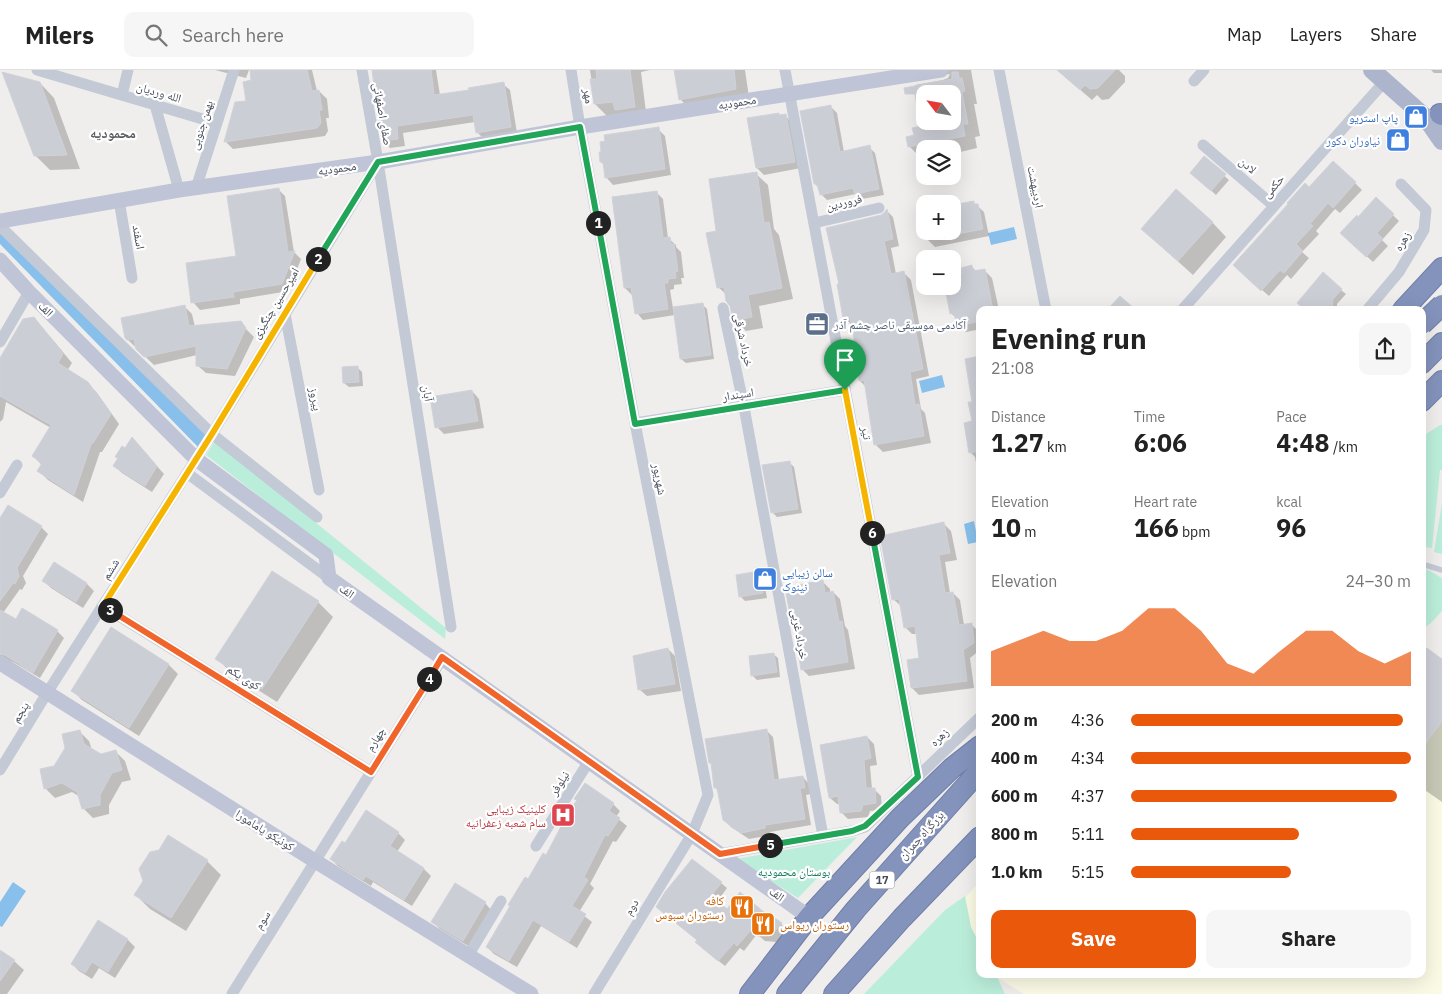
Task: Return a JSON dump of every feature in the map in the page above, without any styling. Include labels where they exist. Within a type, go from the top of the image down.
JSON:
[{"type":"highway","points":[[1407,306],[1439,268]]},
{"type":"highway","points":[[1415,306],[1424,305],[1437,308],[1442,312]]},
{"type":"highway","points":[[1426,320],[1442,305]]},
{"type":"highway","points":[[1426,359],[1442,344]]},
{"type":"highway","points":[[1426,397],[1442,381]]},
{"type":"highway","points":[[750,994],[809,917],[900,818],[952,768],[976,749]]},
{"type":"highway","name":"بزرگراه چمران","points":[[787,994],[856,909],[976,774]]},
{"type":"highway","points":[[834,994],[902,918],[976,841]]},
{"type":"main road","points":[[1382,74],[1437,116],[1442,141]]},
{"type":"street","name":"الله وردیان","points":[[37,70],[63,74],[122,95],[216,123]]},
{"type":"street","points":[[122,95],[128,70]]},
{"type":"street","name":"بهمن جنوبی","points":[[196,188],[234,70]]},
{"type":"street","name":"صفای اصفهانی","points":[[362,70],[378,162]]},
{"type":"street","name":"مهر","points":[[571,70],[580,127]]},
{"type":"street","name":"تیر","points":[[785,70],[918,777]]},
{"type":"street","name":"محمودیه","points":[[2,226],[119,200],[179,190],[378,162],[580,127],[790,94],[891,74],[941,70]]},
{"type":"street","name":"اردیبهشت","points":[[999,70],[1045,306]]},
{"type":"street","points":[[1194,81],[1204,70]]},
{"type":"street","name":"حکمی","points":[[1186,306],[1274,206],[1382,74]]},
{"type":"street","points":[[155,105],[179,190]]},
{"type":"street","name":"شهریور","points":[[580,127],[635,424],[708,795],[692,834]]},
{"type":"street","name":"لادن","points":[[1203,145],[1274,206]]},
{"type":"street","name":"امیرحسین چنگیزی","points":[[196,458],[378,162]]},
{"type":"street","name":"آبان","points":[[378,162],[451,627]]},
{"type":"street","name":"زهره","points":[[1370,306],[1398,272],[1424,230],[1426,210],[1401,184]]},
{"type":"street","name":"اسفند","points":[[119,200],[132,278]]},
{"type":"street","name":"فروردین","points":[[814,223],[879,208]]},
{"type":"street","points":[[2,226],[212,434],[317,517]]},
{"type":"street","name":"الف","points":[[0,260],[29,292],[196,458],[326,555],[329,578],[809,917]]},
{"type":"street","points":[[0,342],[29,292]]},
{"type":"street","name":"خرداد شرقی","points":[[723,308],[744,407]]},
{"type":"street","name":"پیروز","points":[[285,314],[319,490]]},
{"type":"street","name":"اسپندار","points":[[635,424],[845,390]]},
{"type":"street","name":"خرداد غربی","points":[[744,407],[823,836]]},
{"type":"street","name":"ششم","points":[[47,693],[196,458]]},
{"type":"street","points":[[0,493],[17,465]]},
{"type":"street","points":[[187,473],[329,578]]},
{"type":"street","name":"کوی یکم","points":[[103,606],[371,772]]},
{"type":"street","name":"چهارم","points":[[315,861],[442,657]]},
{"type":"street","name":"کونیکو یامامورا","points":[[0,664],[531,994]]},
{"type":"street","name":"پنجم","points":[[0,770],[47,693]]},
{"type":"street","name":"زهره","points":[[918,777],[976,721]]},
{"type":"street","name":"نیلوفر","points":[[536,846],[589,761]]},
{"type":"street","points":[[720,854],[852,831],[865,826],[918,777]]},
{"type":"street","name":"دوم","points":[[594,994],[692,834]]},
{"type":"street","name":"سوم","points":[[232,994],[315,861]]},
{"type":"street","points":[[468,956],[501,901]]},
{"type":"lane","points":[[1426,565],[1442,570]]},
{"type":"shaded area","points":[[1426,648],[1442,658],[1442,994],[1024,994],[998,978],[1426,978]]},
{"type":"shaded area","points":[[976,885],[976,965],[930,937]]},
{"type":"green space","points":[[1442,425],[1442,470],[1440,470],[1432,548],[1426,547],[1426,434]]},
{"type":"green space","points":[[215,441],[446,628],[445,639],[206,455]]},
{"type":"green space","points":[[1442,503],[1442,554],[1434,552]]},
{"type":"green space","points":[[1426,569],[1442,578],[1442,611],[1426,627]]},
{"type":"green space","name":"بوستان محمودیه","points":[[857,837],[798,898],[736,859]]},
{"type":"green space","points":[[965,896],[971,927],[976,937],[976,978],[997,978],[1005,994],[864,994],[945,910]]},
{"type":"water","points":[[1014,227],[1017,239],[991,245],[988,233]]},
{"type":"water","points":[[0,233],[206,434],[198,447],[0,244]]},
{"type":"water","points":[[942,375],[945,387],[922,393],[919,381]]},
{"type":"water","points":[[974,521],[976,542],[968,544],[964,524]]},
{"type":"water","points":[[13,882],[26,891],[2,927],[0,926],[0,902]]},
{"type":"building","points":[[250,70],[307,70],[312,91],[319,90],[322,110],[319,110],[321,123],[317,128],[224,142],[235,102],[246,101],[243,82],[251,80]]},
{"type":"building","points":[[372,70],[431,70],[434,95],[504,82],[511,127],[476,133],[473,115],[397,126],[398,139],[382,141]]},
{"type":"building","points":[[596,70],[630,70],[635,107],[615,110],[613,102],[594,104],[590,79],[597,79]]},
{"type":"building","points":[[674,70],[734,70],[736,89],[679,100]]},
{"type":"building","points":[[1057,70],[1115,70],[1098,88],[1090,89],[1085,85],[1080,90]]},
{"type":"building","points":[[2,72],[40,82],[67,155],[34,156]]},
{"type":"building","points":[[952,72],[958,72],[959,78],[962,78],[965,91],[962,92],[968,124],[963,124],[965,136],[944,140],[916,140],[916,145],[908,147],[906,137],[914,135],[912,128],[916,127],[916,130],[961,130],[961,85],[920,85],[952,79]]},
{"type":"building","points":[[916,86],[916,100],[915,94],[905,94],[904,88]]},
{"type":"building","points":[[831,105],[840,152],[870,145],[879,189],[855,194],[853,188],[820,195],[817,184],[814,184],[800,111]]},
{"type":"building","points":[[779,113],[779,115],[786,114],[795,162],[756,168],[747,118]]},
{"type":"building","points":[[659,127],[665,169],[605,178],[603,162],[600,162],[599,152],[601,152],[600,142],[605,141],[604,135]]},
{"type":"building","points":[[1204,156],[1226,174],[1211,191],[1190,173]]},
{"type":"building","points":[[1333,161],[1356,182],[1333,208],[1328,203],[1310,224],[1313,226],[1296,244],[1303,251],[1284,273],[1280,270],[1261,291],[1233,265],[1305,183],[1309,187]]},
{"type":"building","points":[[757,172],[764,223],[769,222],[782,288],[748,295],[752,317],[733,321],[730,306],[726,301],[724,287],[717,288],[706,233],[716,231],[709,179]]},
{"type":"building","points":[[279,188],[288,252],[295,251],[282,284],[233,292],[234,297],[191,303],[186,263],[236,256],[227,196]]},
{"type":"building","points":[[1176,189],[1213,222],[1178,261],[1141,229]]},
{"type":"building","points":[[657,191],[663,238],[670,237],[671,244],[674,244],[678,271],[675,272],[676,278],[668,279],[668,283],[664,283],[668,309],[635,314],[631,287],[624,288],[612,197]]},
{"type":"building","points":[[1376,197],[1394,214],[1377,233],[1383,239],[1366,257],[1340,233]]},
{"type":"building","points":[[974,201],[974,204],[978,204],[983,229],[961,233],[961,203]]},
{"type":"building","points":[[887,209],[893,239],[884,241],[891,274],[904,271],[923,369],[910,372],[915,405],[919,404],[924,436],[874,445],[864,380],[859,381],[854,355],[857,354],[850,317],[843,318],[837,284],[839,284],[826,228],[881,215]]},
{"type":"building","points":[[972,265],[973,271],[985,269],[992,306],[976,306],[976,322],[957,326],[954,313],[950,314],[946,295],[961,295],[961,268]]},
{"type":"building","points":[[1323,272],[1342,289],[1333,299],[1332,306],[1300,306],[1297,303]]},
{"type":"building","points":[[1120,296],[1131,306],[1111,306]]},
{"type":"building","points":[[703,303],[711,355],[680,359],[673,307]]},
{"type":"building","points":[[185,305],[189,326],[241,321],[246,328],[227,369],[196,366],[196,346],[144,357],[136,349],[134,339],[127,340],[125,338],[121,318]]},
{"type":"building","points":[[34,317],[63,354],[58,363],[88,382],[111,414],[91,444],[74,495],[37,471],[42,463],[32,456],[51,425],[0,396],[0,358],[23,319]]},
{"type":"building","points":[[976,357],[976,452],[969,453],[964,423],[972,421],[968,402],[972,402],[965,359]]},
{"type":"building","points":[[358,366],[359,382],[343,383],[342,367]]},
{"type":"building","points":[[472,390],[478,421],[435,428],[430,397]]},
{"type":"building","points":[[132,437],[157,466],[145,486],[113,466],[118,458],[115,457],[122,446],[125,448]]},
{"type":"building","points":[[790,461],[798,509],[771,513],[762,465]]},
{"type":"building","points":[[8,505],[42,526],[17,568],[19,576],[15,584],[13,583],[0,601],[0,518]]},
{"type":"building","points":[[944,522],[950,553],[939,555],[945,593],[953,592],[959,625],[972,623],[974,643],[963,650],[967,681],[911,688],[907,660],[919,658],[915,626],[904,628],[899,599],[892,600],[880,536]]},
{"type":"building","points":[[54,562],[87,583],[76,602],[42,581]]},
{"type":"building","points":[[272,571],[319,601],[262,689],[215,659]]},
{"type":"building","points":[[759,571],[763,593],[739,597],[736,575]]},
{"type":"building","points":[[823,580],[825,593],[833,591],[839,622],[842,621],[848,662],[801,670],[794,625],[792,625],[785,588]]},
{"type":"building","points":[[22,608],[58,630],[33,673],[5,655],[0,654],[0,610],[16,619]]},
{"type":"building","points":[[111,627],[169,664],[129,728],[71,691]]},
{"type":"building","points":[[668,648],[675,684],[638,690],[633,656]]},
{"type":"building","points":[[1427,648],[1442,659],[1442,721],[1426,743]]},
{"type":"building","points":[[774,653],[777,672],[751,676],[749,656]]},
{"type":"building","points":[[767,729],[774,780],[803,776],[805,788],[800,788],[805,819],[765,825],[765,828],[741,833],[723,820],[717,788],[714,788],[711,763],[709,763],[705,739]]},
{"type":"building","points":[[80,730],[84,744],[101,754],[116,750],[122,770],[112,773],[100,795],[100,805],[82,809],[77,792],[62,783],[44,789],[40,769],[54,766],[65,748],[62,734]]},
{"type":"building","points":[[867,736],[871,758],[864,760],[866,788],[875,788],[876,803],[863,805],[861,811],[840,813],[838,796],[829,798],[820,745]]},
{"type":"building","points":[[585,783],[614,803],[609,811],[620,818],[608,836],[605,835],[584,877],[588,880],[572,906],[586,914],[569,942],[533,920],[509,961],[486,947],[525,877],[528,879],[543,853],[546,855],[577,800],[574,799]]},
{"type":"building","points":[[366,810],[399,832],[390,846],[424,868],[404,900],[366,876],[363,880],[330,859],[342,841],[345,843]]},
{"type":"building","points":[[168,835],[208,860],[171,918],[134,895],[143,881],[139,869],[150,852],[159,850]]},
{"type":"building","points":[[692,859],[722,882],[711,896],[727,909],[740,892],[765,913],[782,923],[770,936],[758,936],[751,930],[737,946],[734,943],[718,961],[695,942],[697,940],[656,907],[665,892]]},
{"type":"building","points":[[455,883],[486,902],[463,941],[431,922]]},
{"type":"building","points":[[98,920],[128,939],[108,972],[92,962],[85,973],[71,964]]},
{"type":"building","points":[[0,950],[15,960],[0,981]]},
{"type":"place","name":"پاپ استریو","points":[[1416,117]]},
{"type":"place","name":"نیاوران دکور","points":[[1398,140]]},
{"type":"place","name":"آکادمی موسیقی ناصر چشم آذر","points":[[817,324]]},
{"type":"place","name":"سالن زیبایی نینوک","points":[[765,579]]},
{"type":"place","name":"کلینیک زیبایی سام شعبه زعفرانیه","points":[[563,815]]},
{"type":"place","name":"کافه رستوران سبوس","points":[[742,907]]},
{"type":"place","name":"رستوران ریواس","points":[[763,924]]},
{"type":"district","name":"محمودیه","points":[[113,133]]},
{"type":"route","points":[[580,127],[635,424],[845,390],[918,777],[865,826],[852,831],[720,854],[442,657],[371,772],[103,606],[212,434],[378,162],[580,127]]}]
